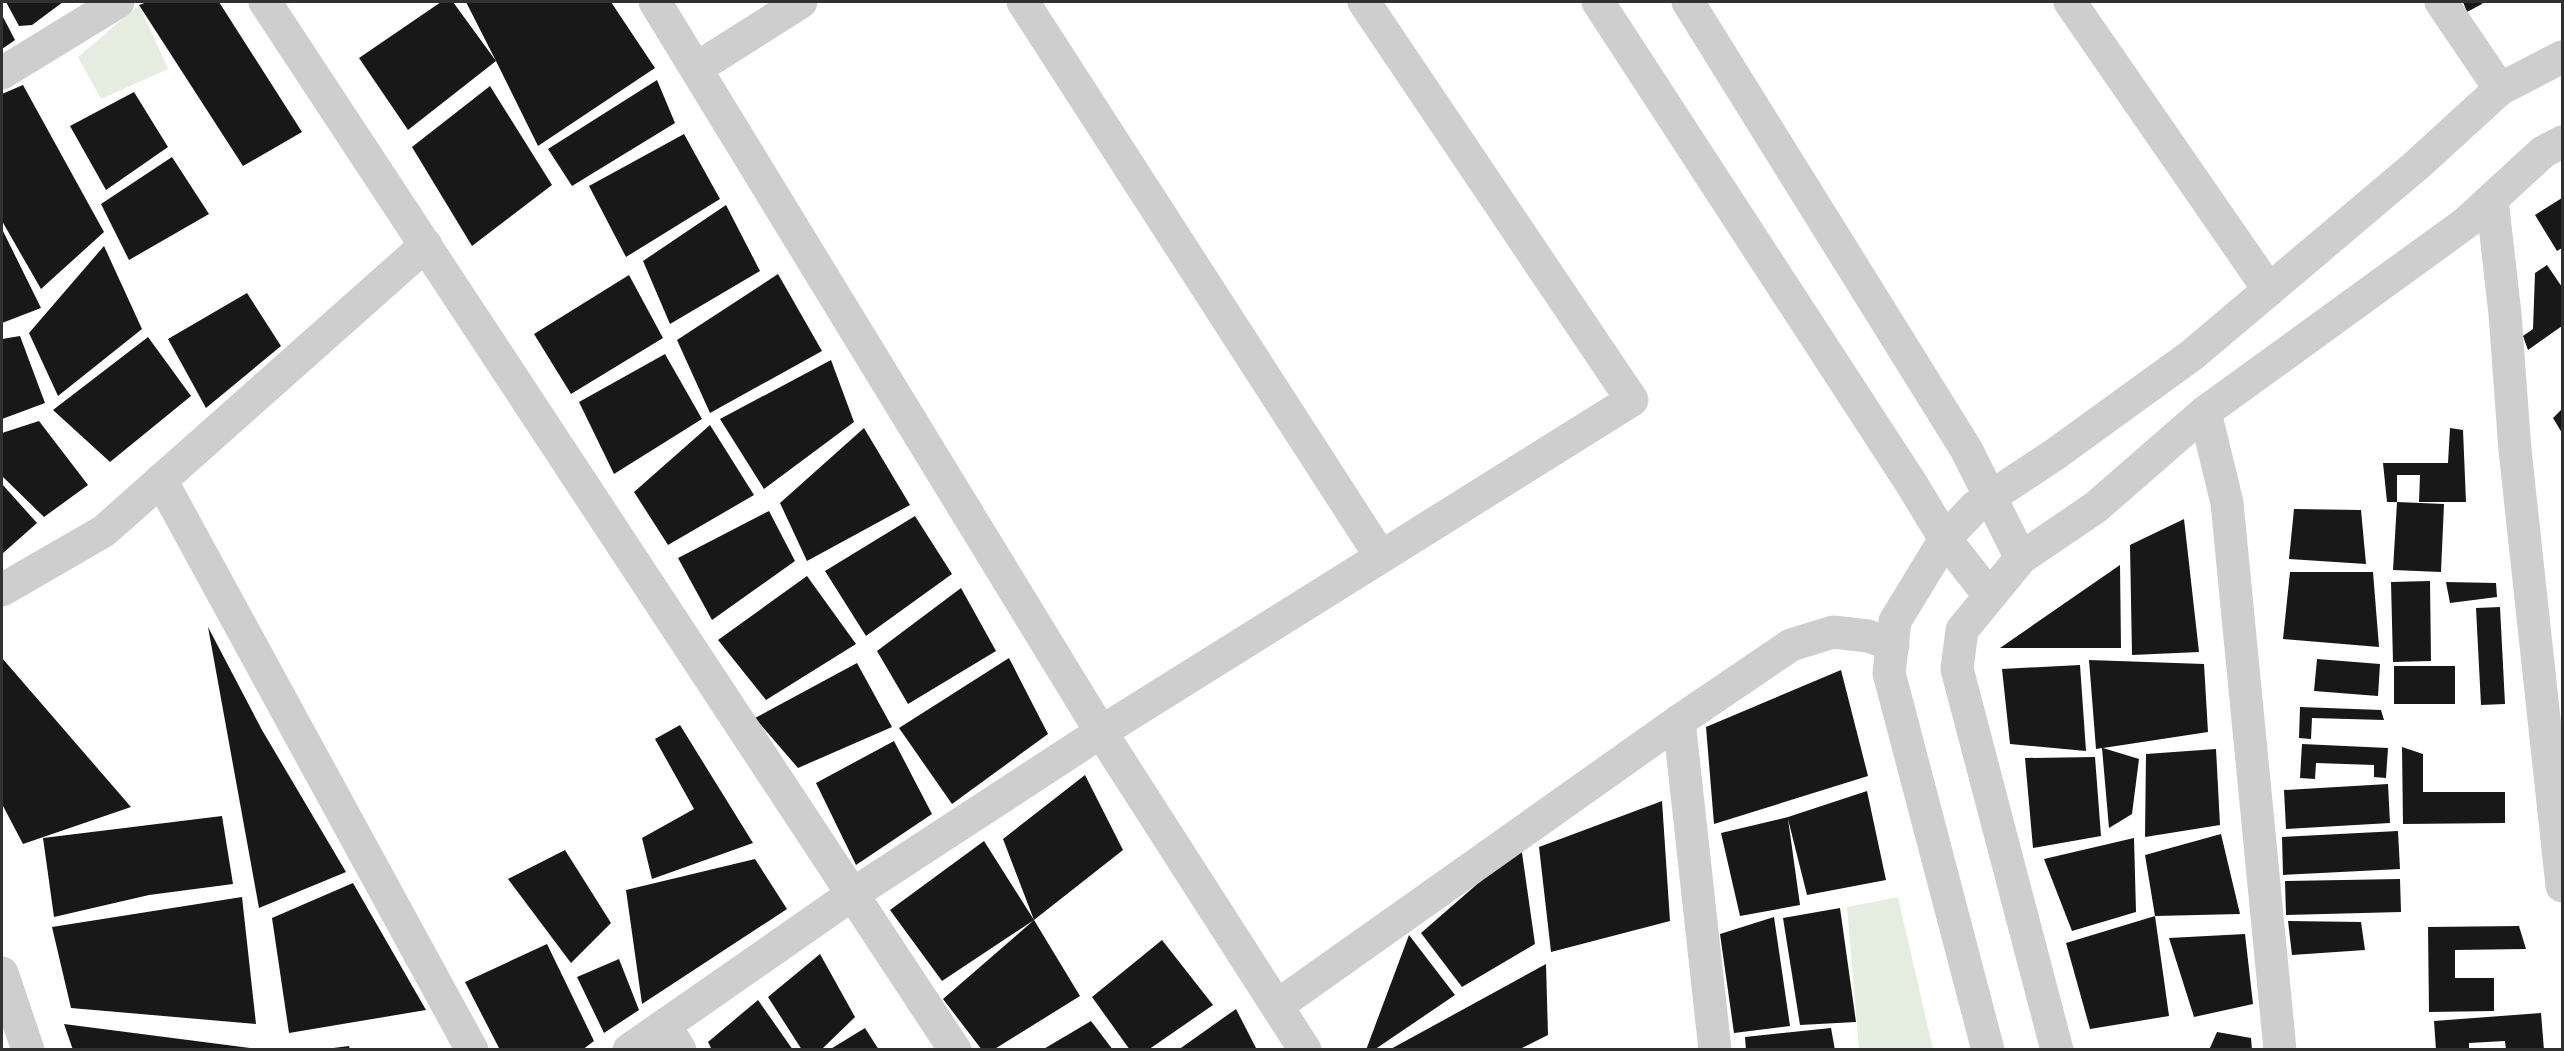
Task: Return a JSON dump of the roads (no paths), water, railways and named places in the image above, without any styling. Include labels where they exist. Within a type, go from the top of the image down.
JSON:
[{"type":"street","points":[[2,74],[118,2]]},
{"type":"street","points":[[265,2],[955,1050]]},
{"type":"street","points":[[655,2],[1101,732],[1305,1050]]},
{"type":"street","points":[[697,68],[801,2]]},
{"type":"street","points":[[1023,2],[1382,557]]},
{"type":"street","points":[[629,1050],[672,1037],[853,894],[1101,732],[1632,400],[1364,2]]},
{"type":"street","points":[[1598,2],[1905,473],[1945,539],[1989,595]]},
{"type":"street","points":[[1688,2],[1966,449],[2021,558]]},
{"type":"street","points":[[2070,2],[2269,290]]},
{"type":"street","points":[[2441,2],[2500,89]]},
{"type":"street","points":[[1988,1050],[1888,673],[1895,621],[1945,539],[1975,507],[2054,455],[2192,355],[2418,164],[2500,89],[2562,57]]},
{"type":"street","points":[[2057,1050],[1957,669],[1962,630],[2021,558],[2096,507],[2205,412],[2467,222],[2543,152],[2562,142]]},
{"type":"street","points":[[2492,199],[2505,314],[2515,450],[2562,886]]},
{"type":"street","points":[[2,590],[104,531],[426,245]]},
{"type":"street","points":[[2205,412],[2227,503],[2280,1050]]},
{"type":"street","points":[[161,480],[472,1050]]},
{"type":"street","points":[[1278,1005],[1679,721],[1791,645],[1833,632],[1868,636],[1893,645]]},
{"type":"street","points":[[1679,721],[1715,1050]]},
{"type":"street","points":[[2,973],[28,1050]]}]
